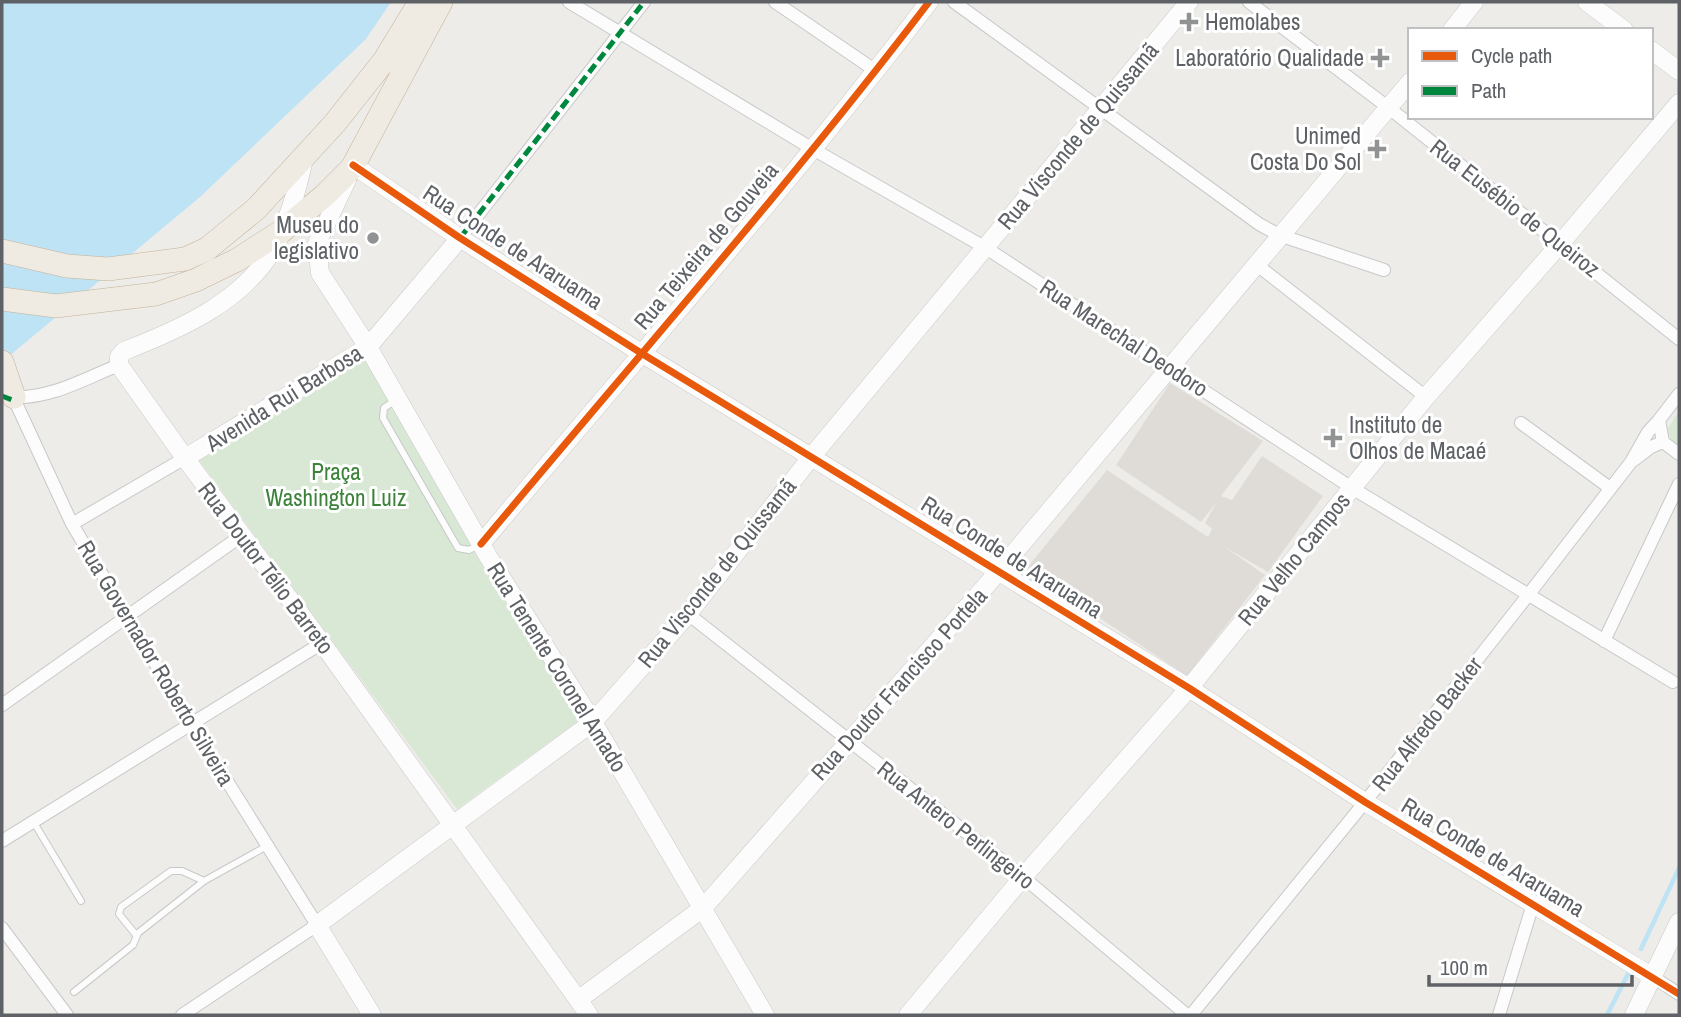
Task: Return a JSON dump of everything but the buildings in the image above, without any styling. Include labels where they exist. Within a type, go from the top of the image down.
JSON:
[{"type":"highway","points":[[2,251],[67,266],[108,269],[179,260],[207,249],[256,209],[335,123],[384,61],[420,2]]},
{"type":"highway","points":[[2,299],[56,306],[156,294],[196,280],[237,260],[282,231],[353,167],[441,2]]},
{"type":"highway","points":[[335,123],[356,129],[365,144]]},
{"type":"highway","points":[[2,362],[13,393]]},
{"type":"street","name":"Rua Marechal Deodoro","points":[[569,2],[811,148],[986,248],[1352,488],[1673,682]]},
{"type":"street","name":"Avenida Rui Barbosa","points":[[72,524],[368,347],[460,238],[644,2]]},
{"type":"street","points":[[775,2],[876,71]]},
{"type":"street","name":"Rua Teixeira de Gouveia","points":[[481,544],[876,71],[929,2]]},
{"type":"street","points":[[954,2],[1259,224],[1279,236],[1384,270]]},
{"type":"street","name":"Rua Visconde de Quissamã","points":[[182,1015],[317,925],[593,722],[688,614],[812,456],[1189,2]]},
{"type":"street","name":"Rua Eusébio de Queiroz","points":[[1249,2],[1389,108],[1679,339]]},
{"type":"street","points":[[1454,28],[1474,2]]},
{"type":"street","points":[[1587,2],[1622,28]]},
{"type":"street","points":[[1653,52],[1679,71]]},
{"type":"street","name":"Rua Doutor Francisco Portela","points":[[578,1000],[703,908],[998,572],[1408,84]]},
{"type":"street","name":"Rua Velho Campos","points":[[918,1012],[1023,877],[1189,688],[1426,397],[1679,103]]},
{"type":"street","points":[[13,393],[29,398],[119,365],[119,357],[124,351],[185,326],[249,280],[272,251],[282,231],[298,188],[305,155]]},
{"type":"street","name":"Rua Conde de Araruama","points":[[353,167],[641,353],[1189,688],[1365,802],[1653,977]]},
{"type":"street","name":"Rua Tenente Coronel Amado","points":[[353,167],[317,243],[320,273],[368,347],[481,544],[593,722],[765,1015]]},
{"type":"street","points":[[1257,264],[1426,397]]},
{"type":"street","name":"Rua Doutor Télio Barreto","points":[[119,365],[589,1015]]},
{"type":"street","name":"Rua Governador Roberto Silveira","points":[[13,393],[72,524],[192,725],[372,1015]]},
{"type":"street","name":"Rua Alfredo Backer","points":[[1189,1015],[1365,802],[1631,462],[1648,432],[1679,394]]},
{"type":"street","points":[[1659,419],[1663,442],[1679,454]]},
{"type":"street","points":[[1521,423],[1610,488]]},
{"type":"street","name":"Rua Alfredo Backer","points":[[1631,462],[1651,447],[1663,442]]},
{"type":"street","points":[[1604,641],[1679,484]]},
{"type":"street","points":[[2,705],[241,536]]},
{"type":"street","name":"Rua Antero Perlingeiro","points":[[688,614],[1023,877],[1189,1015]]},
{"type":"street","points":[[2,841],[322,643]]},
{"type":"street","points":[[1499,1015],[1533,904]]},
{"type":"street","points":[[1634,1015],[1679,922]]},
{"type":"street","points":[[2,928],[67,1015]]},
{"type":"street","points":[[1653,977],[1679,994]]},
{"type":"lane","points":[[33,821],[81,901]]},
{"type":"lane","points":[[136,935],[204,881],[267,846]]},
{"type":"lane","points":[[74,992],[136,942],[136,935],[120,914],[121,907],[171,871],[182,871],[204,881]]},
{"type":"shaded area","points":[[1170,383],[1263,441],[1221,496],[1232,500],[1262,456],[1323,496],[1268,572],[1223,546],[1265,575],[1187,676],[1026,569],[1107,470],[1208,537],[1212,529],[1205,523],[1216,503],[1201,522],[1116,465]]},
{"type":"green space","name":"Praça Washington Luiz","points":[[367,350],[582,718],[457,809],[199,460]]},
{"type":"green space","points":[[1679,411],[1679,447],[1673,443],[1667,430]]},
{"type":"water","points":[[2,2],[391,2],[366,39],[200,197],[2,362]]},
{"type":"waterway","points":[[1641,949],[1679,868]]},
{"type":"waterway","points":[[1607,1015],[1629,972]]},
{"type":"marked path","points":[[460,238],[644,2]]},
{"type":"marked path","points":[[2,396],[15,401]]},
{"type":"cycle path","points":[[481,544],[764,208],[929,2]]},
{"type":"cycle path","points":[[353,165],[460,238],[641,353],[1189,688],[1365,802],[1679,994]]},
{"type":"place","name":"Hemolabes","points":[[1189,22]]},
{"type":"place","name":"Laboratório Qualidade","points":[[1380,58]]},
{"type":"place","name":"Unimed Costa Do Sol","points":[[1377,149]]},
{"type":"place","name":"Museu do legislativo","points":[[373,238]]},
{"type":"place","name":"Instituto de Olhos de Macaé","points":[[1333,438]]}]
